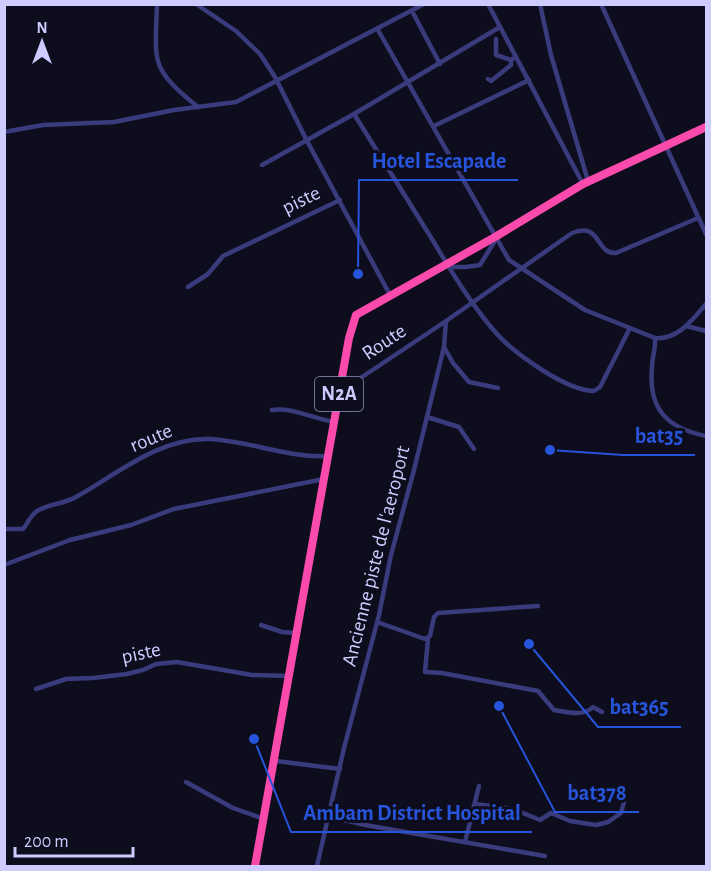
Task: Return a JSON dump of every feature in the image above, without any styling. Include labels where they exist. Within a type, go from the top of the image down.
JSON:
[{"type":"highway","name":"N2A","points":[[256,866],[354,320],[362,310],[496,238],[586,182],[706,127]]},
{"type":"street","points":[[157,4],[155,49],[158,65],[168,80],[198,107]]},
{"type":"street","points":[[196,4],[216,16],[248,41],[260,54],[277,81],[390,295]]},
{"type":"street","points":[[4,132],[57,125],[114,122],[236,102],[424,4]]},
{"type":"street","points":[[488,4],[513,58],[529,80],[586,182]]},
{"type":"street","points":[[540,4],[551,54],[586,182]]},
{"type":"street","points":[[601,4],[706,234]]},
{"type":"street","points":[[412,11],[440,64]]},
{"type":"street","points":[[262,165],[354,114],[500,27]]},
{"type":"street","points":[[378,30],[506,257],[520,269],[585,310],[655,338],[669,337],[686,327],[706,304]]},
{"type":"street","points":[[496,39],[496,55],[513,58]]},
{"type":"street","points":[[488,79],[491,81],[504,73],[511,65],[513,58]]},
{"type":"street","points":[[434,126],[529,80]]},
{"type":"street","points":[[354,114],[472,301],[496,334],[520,355],[569,384],[594,391],[600,387],[630,328]]},
{"type":"street","name":"piste","points":[[188,287],[208,274],[223,256],[340,200]]},
{"type":"street","points":[[446,321],[472,301],[579,230],[590,231],[603,247],[612,253],[698,218]]},
{"type":"street","points":[[448,265],[466,267],[480,265],[496,238]]},
{"type":"street","name":"Route","points":[[340,392],[446,321]]},
{"type":"street","name":"Ancienne piste de l'aeroport","points":[[317,867],[377,622],[391,555],[444,347],[446,321]]},
{"type":"street","points":[[686,327],[706,331]]},
{"type":"street","points":[[655,338],[656,347],[651,376],[656,407],[669,421],[706,436]]},
{"type":"street","points":[[444,347],[468,382],[498,388]]},
{"type":"street","points":[[272,410],[283,409],[334,422]]},
{"type":"street","points":[[427,417],[459,427],[474,449]]},
{"type":"street","name":"route","points":[[4,529],[23,529],[32,515],[41,509],[69,501],[140,459],[195,439],[217,440],[300,456],[328,456]]},
{"type":"street","points":[[4,565],[70,540],[131,525],[174,509],[324,479]]},
{"type":"street","points":[[538,606],[438,613],[434,617],[428,639],[425,672],[538,691],[554,710],[574,713],[589,711],[593,707],[602,712]]},
{"type":"street","points":[[377,622],[428,639]]},
{"type":"street","points":[[261,625],[282,632],[296,633]]},
{"type":"street","name":"piste","points":[[36,689],[66,679],[128,674],[156,664],[177,662],[244,674],[290,676]]},
{"type":"street","points":[[276,761],[340,769]]},
{"type":"street","points":[[186,782],[233,808],[264,819]]},
{"type":"street","points":[[465,842],[479,786]]},
{"type":"street","points":[[475,804],[513,809],[540,820],[551,813],[570,821],[596,825],[608,822],[621,813],[626,798]]},
{"type":"street","points":[[328,816],[365,825],[545,856]]},
{"type":"place","name":"Hotel Escapade","points":[[358,274]]},
{"type":"place","name":"bat35","points":[[550,450]]},
{"type":"place","name":"bat365","points":[[529,644]]},
{"type":"place","name":"bat378","points":[[499,706]]},
{"type":"place","name":"Ambam District Hospital","points":[[254,739]]}]
